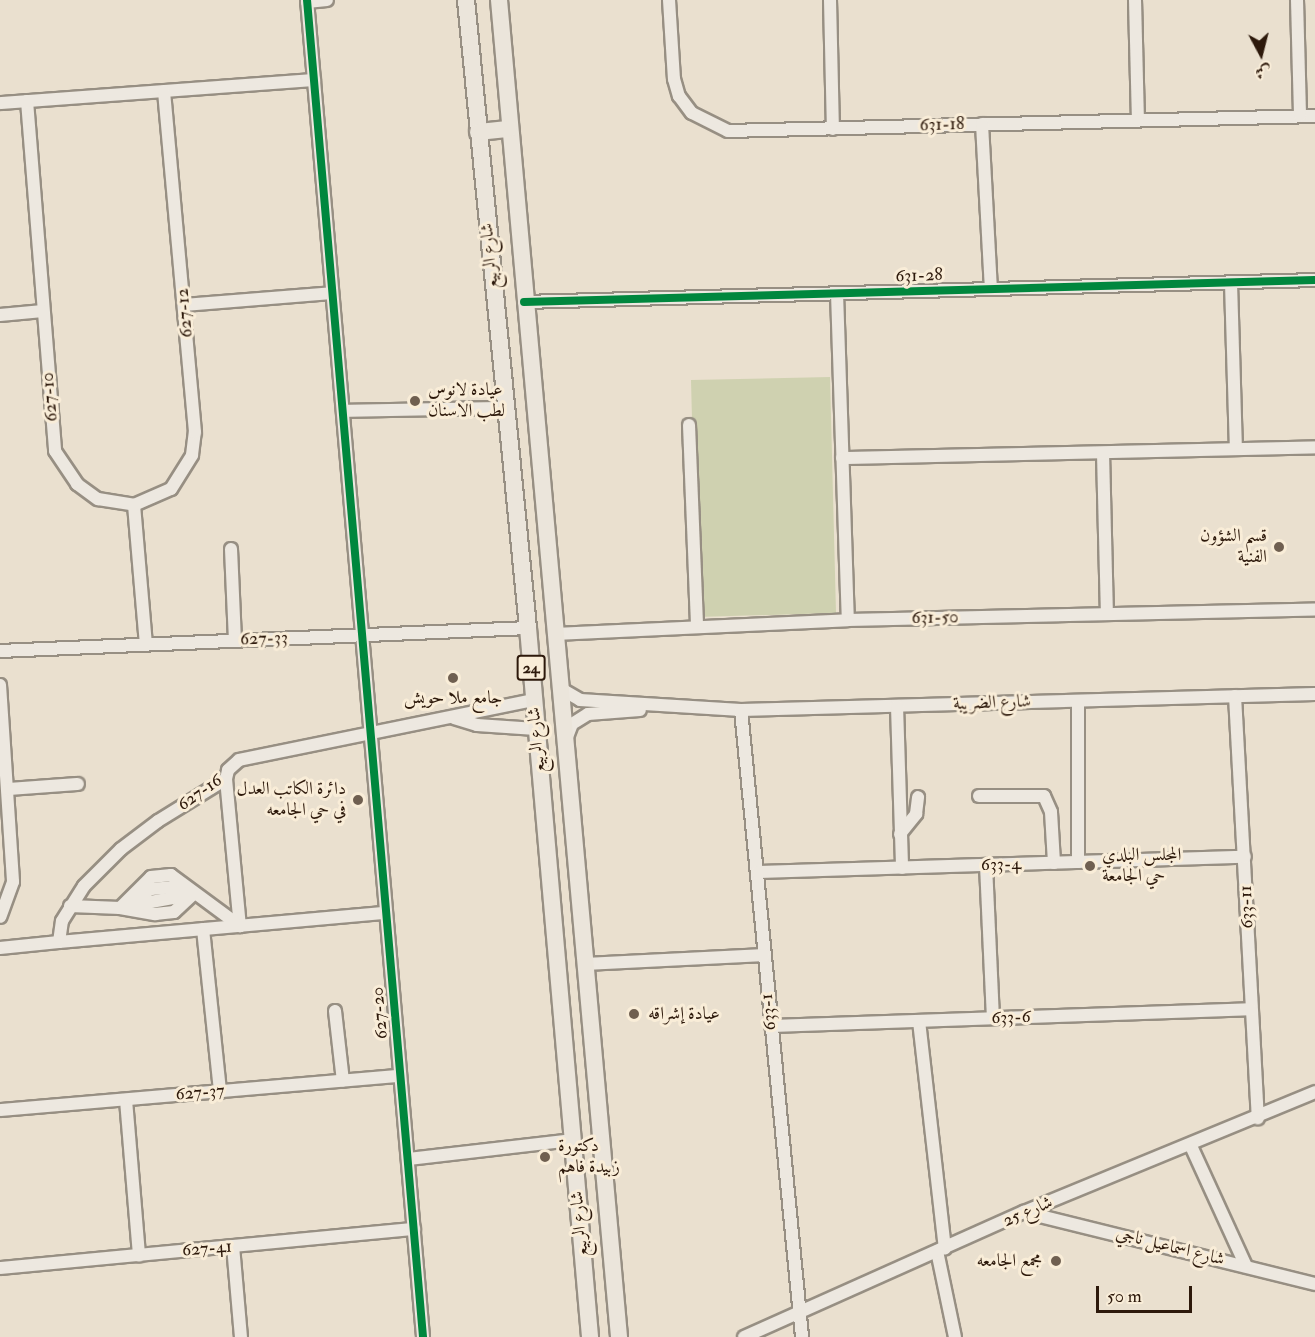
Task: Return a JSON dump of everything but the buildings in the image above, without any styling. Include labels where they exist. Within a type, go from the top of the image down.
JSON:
[{"type":"main road","name":"شارع الربيع","points":[[466,0],[528,628],[590,1337]]},
{"type":"main road","name":"شارع الربيع","points":[[499,0],[524,302],[555,634],[563,690],[619,1337]]},
{"type":"main road","points":[[478,132],[509,129]]},
{"type":"main road","points":[[582,1249],[587,1258],[596,1262],[609,1255],[611,1244]]},
{"type":"main road","points":[[587,1303],[592,1291],[600,1288],[608,1289],[616,1299]]},
{"type":"street","points":[[307,1],[327,0]]},
{"type":"street","name":"631-18","points":[[669,0],[674,79],[679,96],[692,113],[728,131],[1315,116]]},
{"type":"street","points":[[830,0],[833,129]]},
{"type":"street","points":[[1135,0],[1138,120]]},
{"type":"street","points":[[1297,0],[1300,116]]},
{"type":"street","name":"627-20","points":[[307,1],[423,1337]]},
{"type":"street","points":[[0,103],[314,80]]},
{"type":"street","name":"627-12","points":[[134,506],[171,489],[192,455],[195,432],[164,91]]},
{"type":"street","name":"627-10","points":[[27,101],[55,451],[78,483],[98,499],[134,506]]},
{"type":"street","points":[[982,124],[991,289]]},
{"type":"street","name":"631-28","points":[[524,302],[1315,280]]},
{"type":"street","points":[[1231,283],[1236,448]]},
{"type":"street","points":[[184,305],[332,293]]},
{"type":"street","points":[[837,293],[848,620]]},
{"type":"street","points":[[0,315],[43,311]]},
{"type":"street","points":[[343,411],[505,408]]},
{"type":"street","points":[[688,425],[697,627]]},
{"type":"street","points":[[842,458],[1315,447]]},
{"type":"street","points":[[1103,453],[1107,613]]},
{"type":"street","points":[[134,506],[146,644]]},
{"type":"street","points":[[231,549],[235,641]]},
{"type":"street","name":"631-50","points":[[555,634],[848,620],[1315,609]]},
{"type":"street","name":"627-33","points":[[0,651],[528,628]]},
{"type":"street","points":[[0,685],[13,882],[0,917]]},
{"type":"street","name":"شارع الضريبة","points":[[563,690],[580,700],[668,708],[741,710],[1315,694]]},
{"type":"street","name":"633-11","points":[[1235,696],[1258,1118]]},
{"type":"street","name":"627-16","points":[[59,942],[62,921],[84,886],[121,849],[226,779],[228,770],[239,760],[454,718],[474,709],[533,700]]},
{"type":"street","points":[[1078,701],[1078,862]]},
{"type":"street","points":[[897,705],[902,868]]},
{"type":"street","name":"شارع الضريبة","points":[[567,737],[572,724],[588,714],[668,708]]},
{"type":"street","name":"633-1","points":[[741,710],[802,1337]]},
{"type":"street","name":"627-16","points":[[454,718],[477,725],[536,729]]},
{"type":"street","points":[[226,779],[240,926]]},
{"type":"street","points":[[8,789],[78,784]]},
{"type":"street","points":[[979,796],[1044,796],[1051,812],[1054,863]]},
{"type":"street","points":[[900,834],[916,814],[918,797]]},
{"type":"street","name":"633-4","points":[[758,872],[1245,857]]},
{"type":"street","points":[[986,865],[993,1018]]},
{"type":"street","points":[[120,908],[151,889],[172,887],[193,894],[240,926]]},
{"type":"street","points":[[70,906],[120,908],[155,914],[174,912],[193,894]]},
{"type":"street","points":[[0,948],[386,913]]},
{"type":"street","points":[[203,929],[220,1092]]},
{"type":"street","points":[[586,964],[764,955]]},
{"type":"street","name":"633-6","points":[[771,1026],[1251,1009]]},
{"type":"street","points":[[335,1011],[343,1081]]},
{"type":"street","points":[[919,1021],[941,1250],[955,1337]]},
{"type":"street","name":"627-37","points":[[0,1110],[400,1076]]},
{"type":"street","name":"شارع 25","points":[[744,1337],[1024,1212],[1191,1146],[1315,1092]]},
{"type":"street","points":[[126,1100],[140,1255]]},
{"type":"street","points":[[408,1159],[572,1140]]},
{"type":"street","points":[[1191,1146],[1246,1266]]},
{"type":"street","name":"شارع اسماعيل ناجي","points":[[1024,1212],[1315,1284]]},
{"type":"street","name":"627-41","points":[[0,1268],[414,1229]]},
{"type":"street","points":[[233,1246],[241,1337]]},
{"type":"green space","points":[[830,377],[836,613],[697,617],[691,380]]},
{"type":"cycle path","points":[[307,0],[423,1337]]},
{"type":"cycle path","points":[[524,302],[1315,280]]},
{"type":"place","name":"عيادة لانوس لطب الاسنان","points":[[415,401]]},
{"type":"place","name":"قسم الشؤون الفنية","points":[[1279,547]]},
{"type":"place","name":"جامع ملا حويش","points":[[453,678]]},
{"type":"place","name":"دائرة الكاتب العدل في حي الجامعه","points":[[358,800]]},
{"type":"place","name":"المجلس البلدي حي الجامعة","points":[[1090,866]]},
{"type":"place","name":"عيادة إشراقه","points":[[634,1014]]},
{"type":"place","name":"دكتورة زبيدة فاهم","points":[[545,1157]]},
{"type":"place","name":"مجمع الجامعه","points":[[1056,1261]]}]
